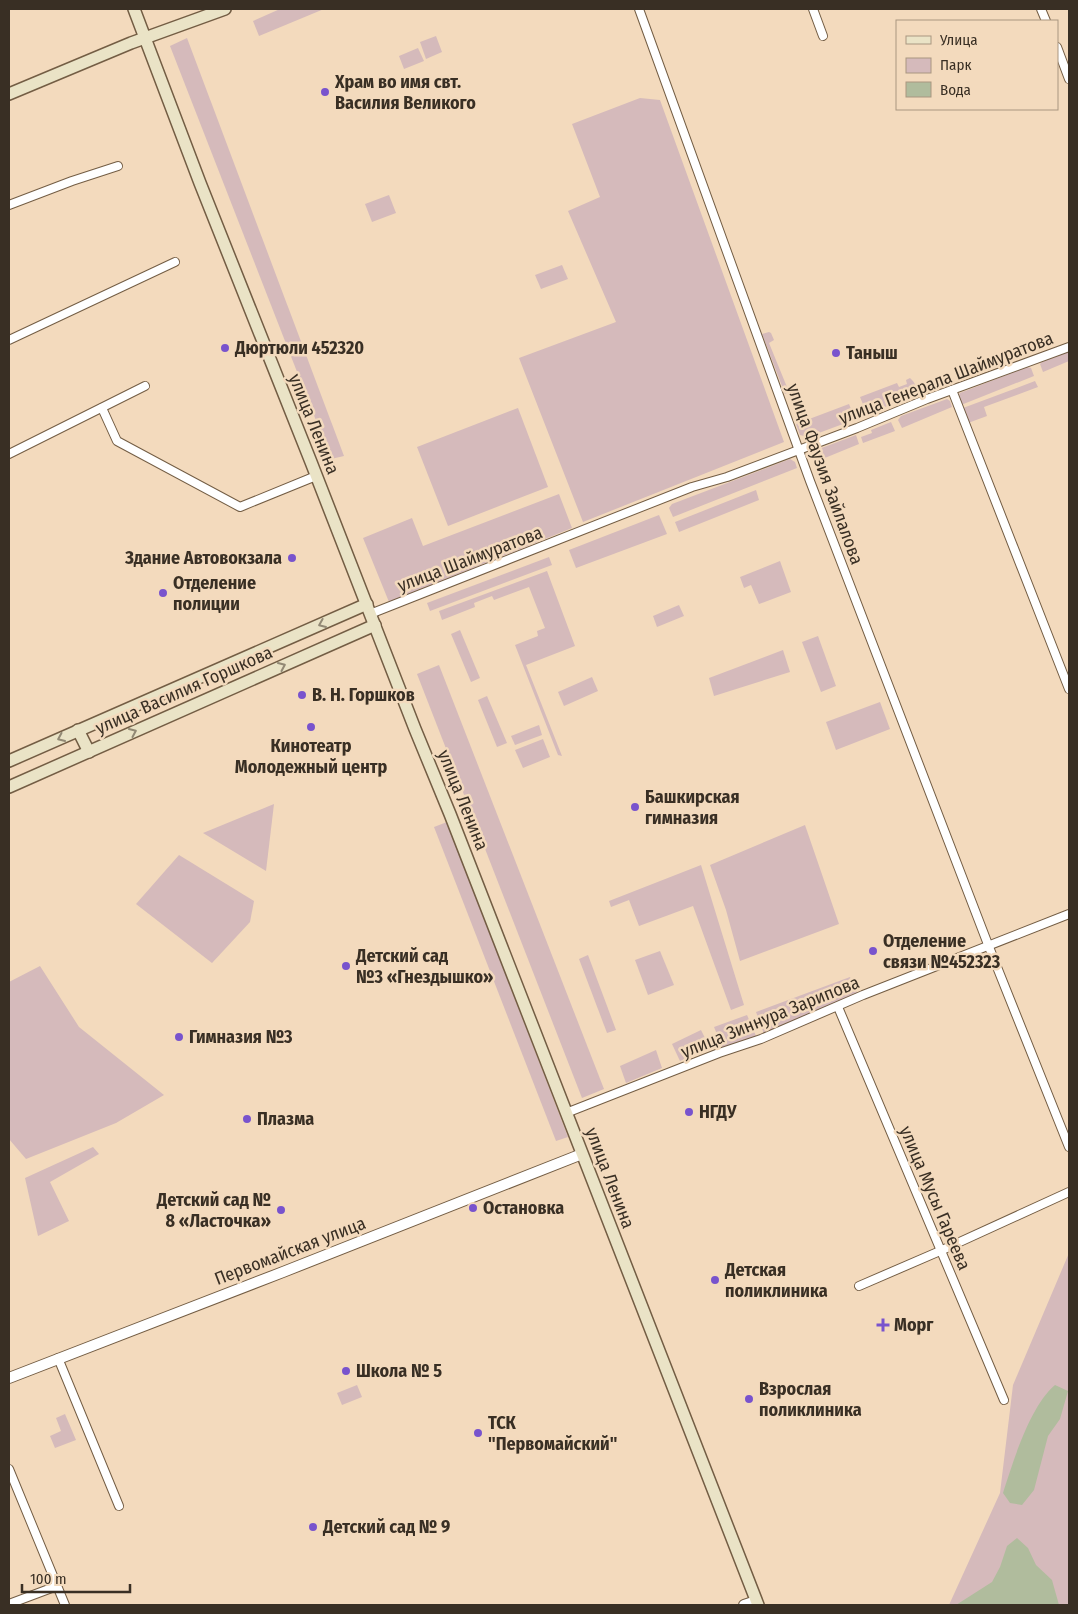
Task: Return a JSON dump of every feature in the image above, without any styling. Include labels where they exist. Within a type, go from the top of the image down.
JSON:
[{"type":"main road","name":"улица Ленина","points":[[134,9],[200,184],[450,814],[757,1603]]},
{"type":"main road","points":[[9,94],[146,38],[225,9]]},
{"type":"main road","name":"улица Василия Горшкова","points":[[9,761],[291,637],[368,609]]},
{"type":"main road","name":"улица Василия Горшкова","points":[[9,786],[300,657],[375,626]]},
{"type":"main road","points":[[291,637],[300,657]]},
{"type":"main road","points":[[78,730],[89,752]]},
{"type":"street","name":"улица Фаузия Зайлалова","points":[[638,9],[810,480],[989,947],[1069,1147]]},
{"type":"street","points":[[813,9],[823,36]]},
{"type":"street","points":[[1058,50],[1069,79]]},
{"type":"street","points":[[9,205],[118,166]]},
{"type":"street","points":[[9,340],[175,262]]},
{"type":"street","name":"улица Генерала Шаймуратова","points":[[580,532],[692,487],[726,477],[1069,347]]},
{"type":"street","points":[[9,454],[145,386]]},
{"type":"street","points":[[952,390],[1069,689]]},
{"type":"street","points":[[102,408],[117,441],[240,507],[316,476]]},
{"type":"street","name":"улица Шаймуратова","points":[[368,609],[580,532]]},
{"type":"street","name":"улица Зиннура Зарипова","points":[[566,1112],[760,1039],[863,995],[1069,914]]},
{"type":"street","name":"улица Мусы Гареева","points":[[838,1007],[1004,1400]]},
{"type":"street","name":"Первомайская улица","points":[[9,1378],[582,1154]]},
{"type":"street","points":[[859,1286],[1069,1192]]},
{"type":"street","points":[[58,1358],[119,1506]]},
{"type":"street","points":[[9,1469],[64,1605]]},
{"type":"street","points":[[9,1604],[56,1586]]},
{"type":"street","points":[[744,1605],[757,1603]]},
{"type":"green space","points":[[280,9],[324,9],[259,36],[253,21]]},
{"type":"green space","points":[[436,36],[442,52],[426,59],[420,42]]},
{"type":"green space","points":[[187,38],[344,456],[331,459],[170,46]]},
{"type":"green space","points":[[418,48],[424,61],[404,69],[399,56]]},
{"type":"green space","points":[[640,98],[660,100],[784,442],[583,522],[519,358],[616,322],[568,211],[600,197],[572,124]]},
{"type":"green space","points":[[389,195],[396,213],[372,222],[365,204]]},
{"type":"green space","points":[[562,265],[568,279],[541,289],[535,275]]},
{"type":"green space","points":[[769,332],[774,340],[769,343],[789,392],[785,394],[762,334]]},
{"type":"green space","points":[[1069,351],[1069,361],[1043,372],[1040,364],[1042,362]]},
{"type":"green space","points":[[1027,367],[1031,368],[1034,376],[961,405],[958,397],[960,393]]},
{"type":"green space","points":[[910,378],[916,386],[916,395],[867,414],[860,397],[897,383],[899,387],[907,384],[906,380]]},
{"type":"green space","points":[[1035,381],[1038,387],[984,407],[987,416],[968,423],[963,408]]},
{"type":"green space","points":[[947,399],[952,407],[902,428],[898,420],[901,416]]},
{"type":"green space","points":[[849,404],[853,414],[849,416],[851,421],[808,437],[800,435],[796,424]]},
{"type":"green space","points":[[518,408],[548,487],[448,526],[417,447]]},
{"type":"green space","points":[[891,422],[895,431],[863,443],[861,437],[872,433],[871,430]]},
{"type":"green space","points":[[856,435],[859,444],[815,462],[811,452]]},
{"type":"green space","points":[[790,459],[795,462],[797,468],[673,517],[669,508],[672,504]]},
{"type":"green space","points":[[756,490],[759,500],[679,532],[675,522]]},
{"type":"green space","points":[[559,494],[572,528],[389,602],[363,538],[412,518],[423,546]]},
{"type":"green space","points":[[659,515],[667,534],[576,568],[569,550]]},
{"type":"green space","points":[[549,557],[552,565],[430,611],[427,603]]},
{"type":"green space","points":[[780,561],[791,592],[759,604],[751,585],[744,588],[740,577]]},
{"type":"green space","points":[[547,571],[575,646],[526,665],[562,756],[558,755],[515,645],[538,636],[537,631],[545,628],[529,587],[494,600],[492,596],[474,603],[475,607],[442,620],[439,611]]},
{"type":"green space","points":[[679,605],[684,616],[657,627],[653,616]]},
{"type":"green space","points":[[460,630],[480,678],[471,682],[451,634]]},
{"type":"green space","points":[[818,636],[836,686],[821,692],[802,642]]},
{"type":"green space","points":[[783,650],[790,672],[714,696],[709,678]]},
{"type":"green space","points":[[439,665],[604,1089],[582,1098],[417,674]]},
{"type":"green space","points":[[592,677],[598,691],[564,706],[558,692]]},
{"type":"green space","points":[[487,696],[507,743],[497,747],[478,700]]},
{"type":"green space","points":[[880,702],[890,729],[836,750],[826,722]]},
{"type":"green space","points":[[539,725],[542,735],[515,745],[511,736]]},
{"type":"green space","points":[[543,739],[550,757],[523,768],[515,750]]},
{"type":"green space","points":[[274,804],[266,871],[203,833]]},
{"type":"green space","points":[[447,822],[568,1137],[556,1141],[434,827]]},
{"type":"green space","points":[[805,825],[839,924],[740,961],[726,910],[710,865]]},
{"type":"green space","points":[[179,855],[254,901],[250,922],[212,963],[136,904]]},
{"type":"green space","points":[[701,865],[744,1005],[731,1010],[693,906],[639,926],[629,900],[611,907],[609,901]]},
{"type":"green space","points":[[660,951],[674,985],[648,995],[635,960]]},
{"type":"green space","points":[[588,955],[616,1030],[607,1033],[579,959]]},
{"type":"green space","points":[[40,966],[79,1027],[164,1095],[116,1123],[26,1159],[9,1139],[9,982]]},
{"type":"green space","points":[[850,977],[858,994],[764,1034],[756,1012]]},
{"type":"green space","points":[[747,1015],[756,1036],[723,1049],[714,1027]]},
{"type":"green space","points":[[701,1030],[710,1048],[680,1061],[672,1044]]},
{"type":"green space","points":[[656,1050],[662,1068],[626,1083],[620,1066]]},
{"type":"green space","points":[[93,1147],[99,1154],[50,1182],[69,1221],[38,1236],[25,1178]]},
{"type":"green space","points":[[1069,1253],[1069,1605],[949,1605],[1000,1493],[1013,1385]]},
{"type":"green space","points":[[357,1385],[362,1397],[342,1405],[337,1393]]},
{"type":"green space","points":[[65,1414],[76,1440],[55,1448],[50,1436],[61,1431],[56,1418]]},
{"type":"water","points":[[1055,1385],[1068,1391],[1060,1419],[1048,1436],[1034,1490],[1022,1505],[1010,1503],[1003,1493],[1023,1435],[1038,1406]]},
{"type":"water","points":[[1017,1538],[1028,1548],[1036,1565],[1052,1580],[1059,1605],[956,1605],[992,1582],[1000,1567],[1007,1546]]},
{"type":"place","name":"Храм во имя свт. Василия Великого","points":[[325,92]]},
{"type":"place","name":"Дюртюли 452320","points":[[225,348]]},
{"type":"place","name":"Таныш","points":[[836,353]]},
{"type":"place","name":"Здание Автовокзала","points":[[292,558]]},
{"type":"place","name":"Отделение полиции","points":[[163,593]]},
{"type":"place","name":"В. Н. Горшков","points":[[302,695]]},
{"type":"place","name":"Кинотеатр Молодежный центр","points":[[311,727]]},
{"type":"place","name":"Башкирская гимназия","points":[[635,807]]},
{"type":"place","name":"Отделение связи №452323","points":[[873,951]]},
{"type":"place","name":"Детский сад №3 «Гнездышко»","points":[[346,966]]},
{"type":"place","name":"Гимназия №3","points":[[179,1037]]},
{"type":"place","name":"НГДУ","points":[[689,1112]]},
{"type":"place","name":"Плазма","points":[[247,1119]]},
{"type":"place","name":"Остановка","points":[[473,1208]]},
{"type":"place","name":"Детский сад № 8 «Ласточка»","points":[[281,1210]]},
{"type":"place","name":"Детская поликлиника","points":[[715,1280]]},
{"type":"place","name":"Морг","points":[[883,1325]]},
{"type":"place","name":"Школа № 5","points":[[346,1371]]},
{"type":"place","name":"Взрослая поликлиника","points":[[749,1399]]},
{"type":"place","name":"ТСК \"Первомайский\"","points":[[478,1433]]},
{"type":"place","name":"Детский сад № 9","points":[[313,1527]]}]
